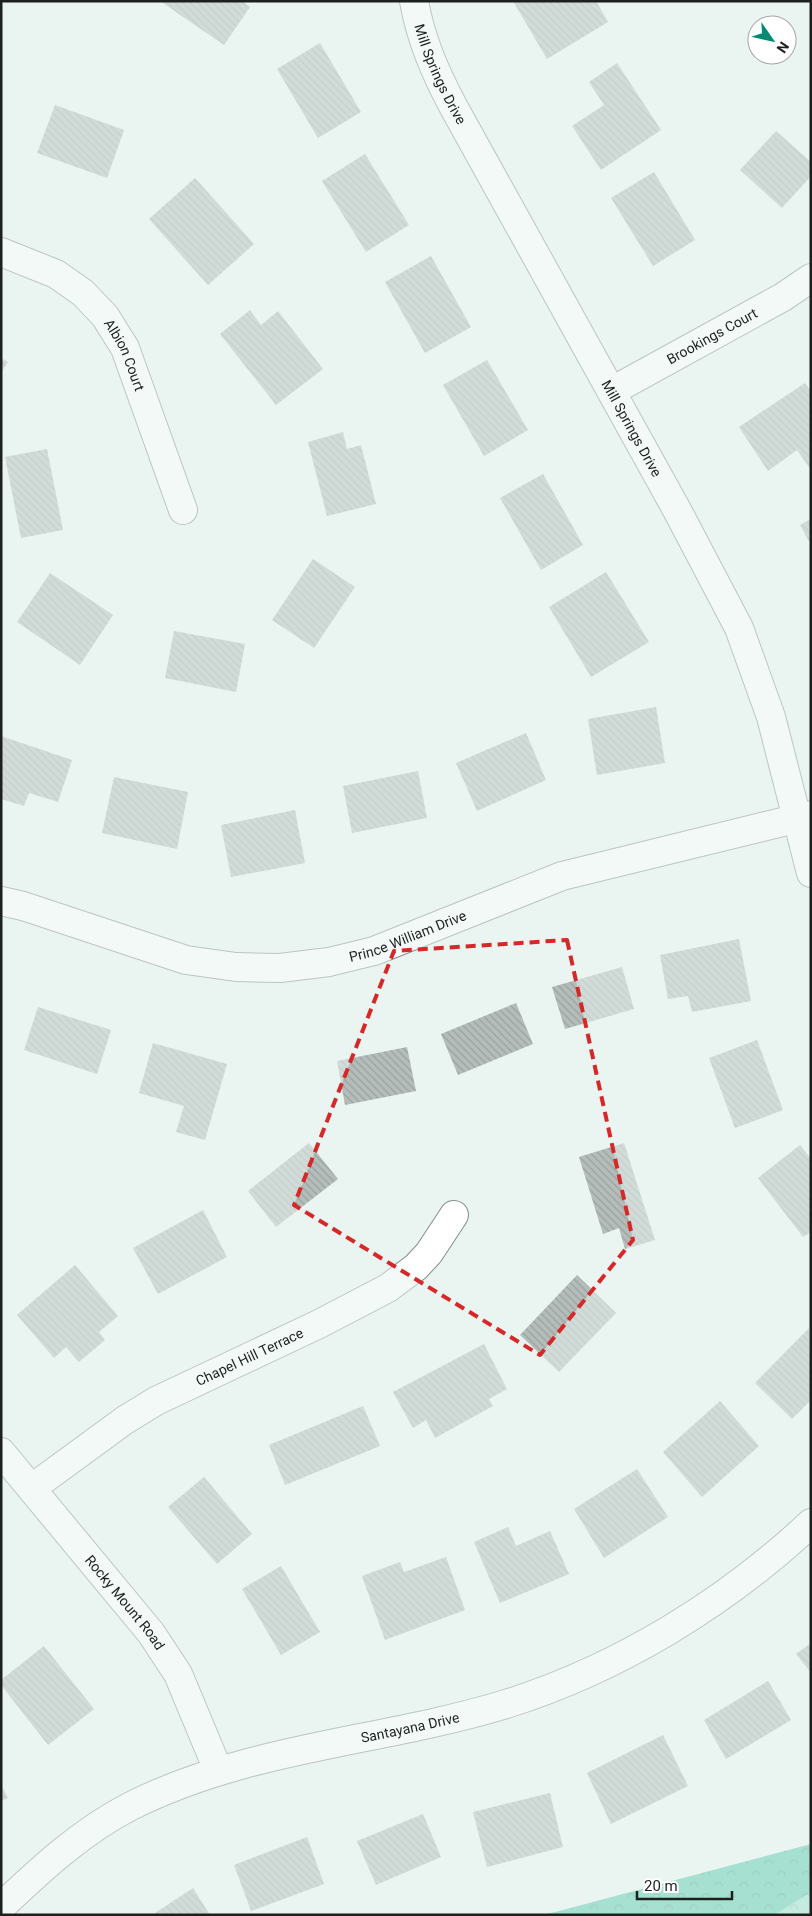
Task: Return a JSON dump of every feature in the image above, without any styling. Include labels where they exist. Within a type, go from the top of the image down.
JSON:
[{"type":"street","name":"Mill Springs Drive","points":[[414,1],[418,23],[430,62],[612,391],[739,628],[804,817],[811,873]]},
{"type":"street","name":"Albion Court","points":[[1,252],[56,274],[83,293],[105,316],[125,348],[183,510]]},
{"type":"street","name":"Brookings Court","points":[[612,391],[783,297],[811,278]]},
{"type":"street","name":"Prince William Drive","points":[[1,901],[23,906],[186,960],[236,967],[280,968],[329,962],[374,951],[562,876],[804,817]]},
{"type":"street","name":"Chapel Hill Terrace","points":[[32,1488],[124,1420],[156,1401],[319,1324],[388,1288],[416,1267],[429,1253],[454,1215]]},
{"type":"street","name":"Rocky Mount Road","points":[[1,1452],[151,1633],[178,1674],[218,1770]]},
{"type":"street","name":"Santayana Drive","points":[[1,1907],[45,1864],[76,1841],[129,1807],[170,1788],[218,1770],[261,1758],[414,1727],[507,1703],[584,1674],[660,1635],[727,1592],[787,1545],[811,1523]]},
{"type":"highlighted area","points":[[567,940],[633,1240],[540,1355],[294,1205],[394,951]]},
{"type":"green space","points":[[811,1844],[811,1915],[542,1915],[559,1911]]},
{"type":"green space","points":[[811,1892],[811,1915],[774,1915]]},
{"type":"building","points":[[160,1],[242,1],[250,7],[224,45]]},
{"type":"building","points":[[513,1],[596,1],[608,22],[547,59]]},
{"type":"building","points":[[320,43],[361,112],[318,138],[277,69]]},
{"type":"building","points":[[617,63],[661,130],[601,170],[572,126],[604,105],[589,82]]},
{"type":"building","points":[[55,105],[124,130],[107,178],[37,153]]},
{"type":"building","points":[[776,131],[811,162],[811,176],[782,208],[740,170]]},
{"type":"building","points":[[365,154],[409,225],[366,252],[322,181]]},
{"type":"building","points":[[654,172],[695,240],[653,266],[611,198]]},
{"type":"building","points":[[195,178],[254,244],[208,285],[149,219]]},
{"type":"building","points":[[431,256],[471,327],[425,353],[385,282]]},
{"type":"building","points":[[250,310],[261,325],[278,311],[323,369],[276,405],[220,334]]},
{"type":"building","points":[[1,358],[8,362],[1,372]]},
{"type":"building","points":[[487,360],[528,430],[484,456],[443,385]]},
{"type":"building","points":[[805,383],[811,392],[811,470],[797,450],[768,471],[739,427]]},
{"type":"building","points":[[343,432],[347,449],[361,445],[376,504],[327,516],[308,442]]},
{"type":"building","points":[[47,449],[63,530],[21,538],[5,457]]},
{"type":"building","points":[[543,474],[583,545],[541,570],[500,498]]},
{"type":"building","points":[[811,519],[811,545],[800,525]]},
{"type":"building","points":[[313,559],[355,587],[314,648],[272,620]]},
{"type":"building","points":[[606,572],[649,642],[591,677],[549,607]]},
{"type":"building","points":[[50,573],[113,615],[80,665],[17,622]]},
{"type":"building","points":[[174,631],[245,644],[236,692],[165,678]]},
{"type":"building","points":[[656,707],[665,763],[597,775],[588,719]]},
{"type":"building","points":[[526,733],[546,780],[477,811],[456,763]]},
{"type":"building","points":[[1,736],[72,760],[58,802],[29,793],[24,806],[1,799]]},
{"type":"building","points":[[418,771],[427,818],[352,833],[343,786]]},
{"type":"building","points":[[114,777],[188,792],[177,849],[102,833]]},
{"type":"building","points":[[295,810],[305,863],[231,877],[221,825]]},
{"type":"building","points":[[739,939],[751,1001],[692,1012],[688,996],[668,999],[660,955]]},
{"type":"building","points":[[622,967],[634,1009],[565,1029],[552,987]]},
{"type":"building","points":[[516,1003],[533,1044],[458,1075],[441,1034]]},
{"type":"building","points":[[38,1007],[111,1030],[97,1074],[24,1050]]},
{"type":"building","points":[[757,1040],[783,1110],[735,1128],[709,1058]]},
{"type":"building","points":[[153,1043],[227,1064],[205,1140],[176,1132],[184,1106],[139,1093]]},
{"type":"building","points":[[407,1047],[416,1091],[345,1105],[337,1061]]},
{"type":"building","points":[[309,1143],[338,1179],[276,1227],[248,1191]]},
{"type":"building","points":[[624,1143],[655,1240],[625,1249],[619,1228],[603,1234],[579,1157]]},
{"type":"building","points":[[800,1145],[811,1159],[811,1232],[803,1237],[758,1178]]},
{"type":"building","points":[[203,1210],[227,1257],[158,1294],[133,1248]]},
{"type":"building","points":[[75,1265],[118,1316],[99,1332],[105,1340],[79,1362],[66,1347],[54,1358],[17,1315]]},
{"type":"building","points":[[577,1275],[616,1313],[559,1372],[520,1335]]},
{"type":"building","points":[[809,1328],[811,1400],[792,1419],[755,1383]]},
{"type":"building","points":[[484,1344],[507,1389],[489,1399],[493,1406],[435,1438],[426,1420],[413,1428],[393,1392]]},
{"type":"building","points":[[720,1401],[759,1446],[702,1497],[663,1452]]},
{"type":"building","points":[[363,1406],[380,1446],[285,1485],[269,1445]]},
{"type":"building","points":[[637,1469],[668,1517],[604,1558],[574,1509]]},
{"type":"building","points":[[204,1477],[252,1534],[217,1564],[168,1507]]},
{"type":"building","points":[[508,1527],[516,1546],[550,1531],[569,1574],[500,1603],[474,1542]]},
{"type":"building","points":[[446,1557],[465,1610],[385,1640],[362,1576],[400,1562],[404,1572]]},
{"type":"building","points":[[281,1566],[320,1632],[281,1655],[242,1589]]},
{"type":"building","points":[[811,1643],[811,1673],[796,1654]]},
{"type":"building","points":[[44,1646],[94,1709],[48,1745],[1,1685],[1,1680]]},
{"type":"building","points":[[768,1681],[791,1720],[726,1759],[704,1720]]},
{"type":"building","points":[[663,1735],[688,1786],[611,1824],[587,1773]]},
{"type":"building","points":[[1,1785],[8,1798],[1,1801]]},
{"type":"building","points":[[550,1793],[563,1847],[487,1867],[473,1812]]},
{"type":"building","points":[[423,1814],[441,1857],[376,1885],[357,1841]]},
{"type":"building","points":[[307,1837],[324,1884],[251,1911],[234,1865]]},
{"type":"building","points":[[193,1888],[210,1915],[152,1915]]}]
